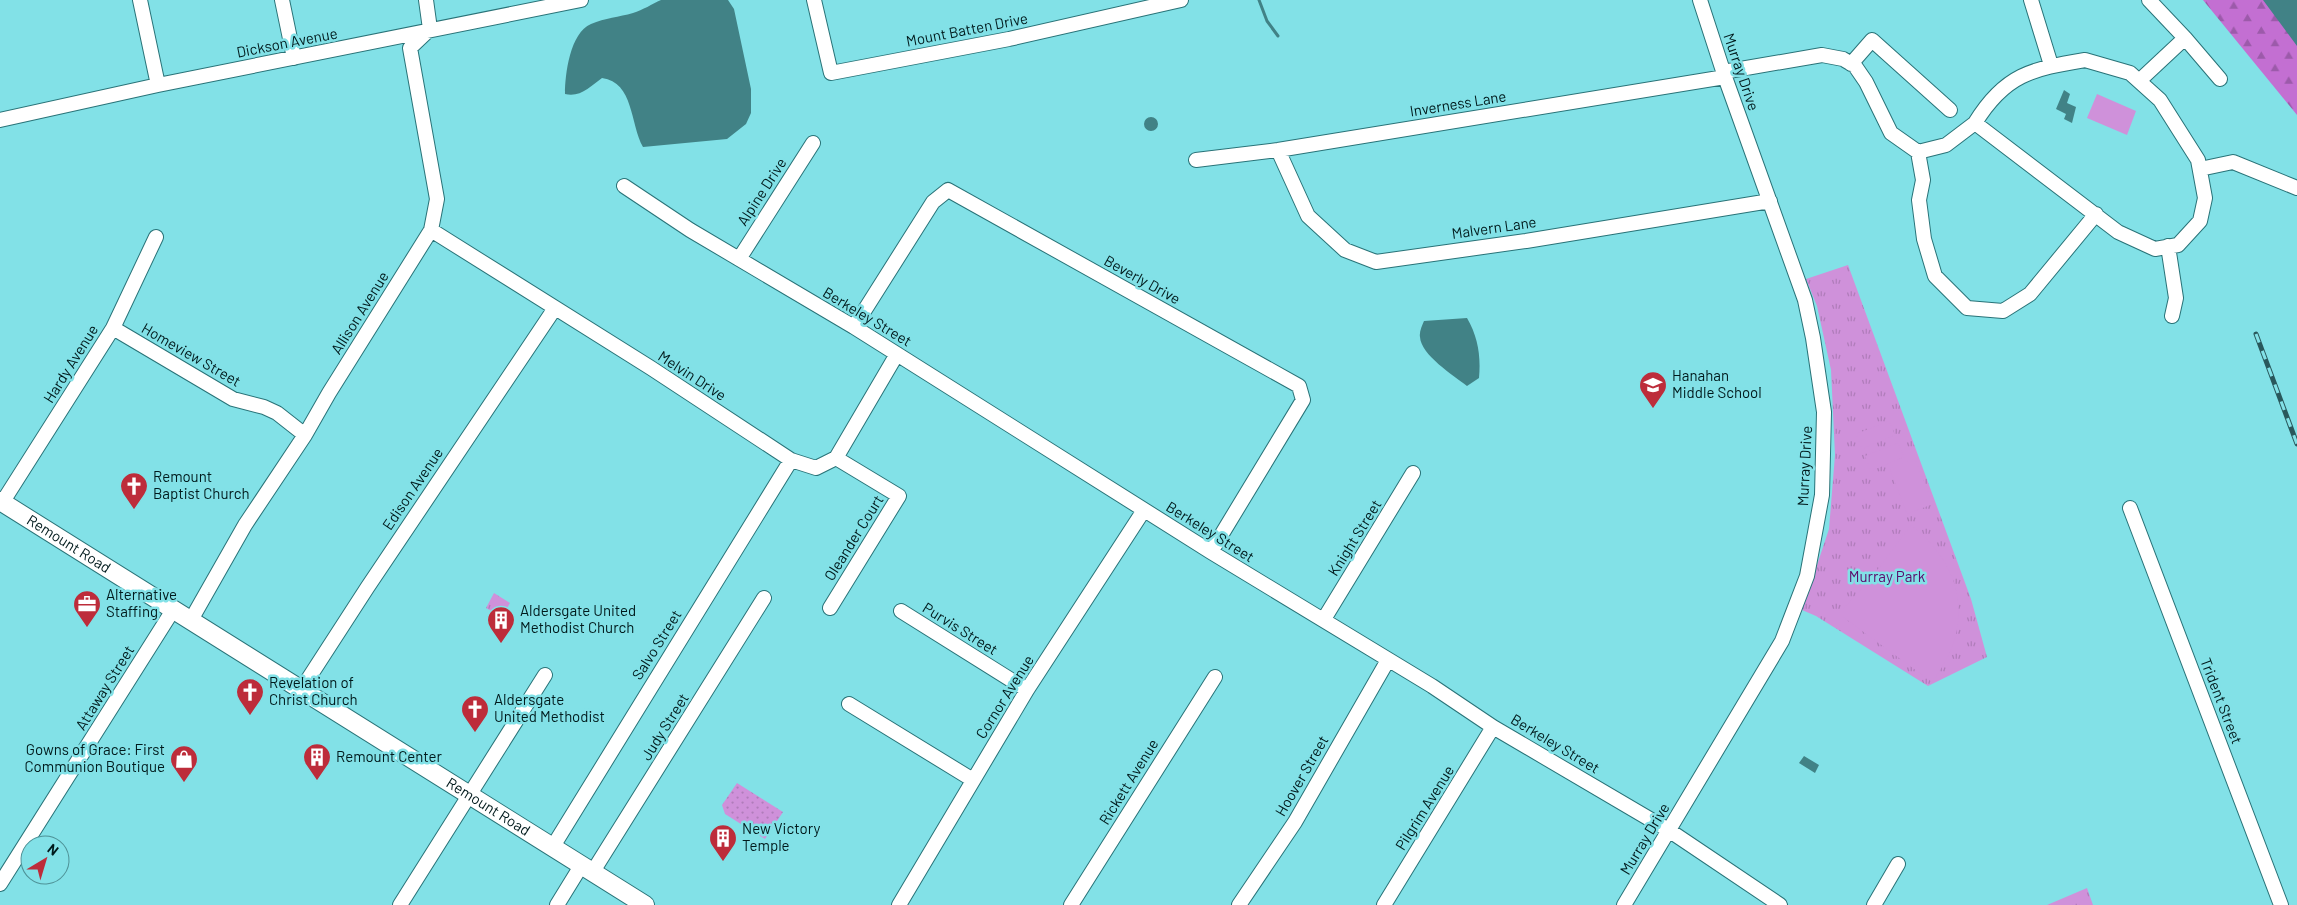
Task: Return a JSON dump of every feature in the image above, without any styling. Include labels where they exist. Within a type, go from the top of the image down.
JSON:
[{"type":"main road","name":"Remount Road","points":[[1,502],[645,905]]},
{"type":"street","points":[[140,0],[158,85]]},
{"type":"street","points":[[282,0],[294,58]]},
{"type":"street","points":[[426,0],[430,29]]},
{"type":"street","name":"Dickson Avenue","points":[[0,120],[158,85],[581,0]]},
{"type":"street","name":"Mount Batten Drive","points":[[814,0],[831,73],[1009,39],[1181,0]]},
{"type":"street","name":"Murray Drive","points":[[1624,905],[1782,641],[1807,576],[1822,495],[1824,412],[1813,338],[1800,283],[1724,74],[1700,0]]},
{"type":"street","points":[[2031,0],[2051,65]]},
{"type":"street","points":[[2149,0],[2220,79]]},
{"type":"street","name":"Allison Avenue","points":[[191,620],[245,525],[306,434],[329,393],[431,230],[437,199],[410,48],[430,29]]},
{"type":"street","points":[[2139,81],[2185,38]]},
{"type":"street","points":[[1950,110],[1872,40],[1851,64],[1855,66],[1866,82],[1891,132],[1918,152],[1923,180],[1919,200],[1923,230],[1935,276],[1966,308],[2003,311],[2030,294],[2096,214]]},
{"type":"street","name":"Inverness Lane","points":[[1196,160],[1278,150],[1724,74],[1822,55],[1842,59],[1851,64]]},
{"type":"street","points":[[1918,152],[1946,145],[1975,123],[1988,102],[2014,79],[2040,67],[2086,60],[2130,73],[2160,100],[2198,160],[2205,198],[2200,221],[2178,245],[2155,249],[2118,232],[1975,123]]},
{"type":"street","name":"Alpine Drive","points":[[739,258],[813,143]]},
{"type":"street","name":"Malvern Lane","points":[[1278,150],[1308,216],[1345,250],[1376,262],[1526,241],[1770,201]]},
{"type":"street","points":[[2200,169],[2234,162],[2297,188]]},
{"type":"street","name":"Berkeley Street","points":[[624,186],[898,354],[1211,552],[1324,619],[1493,727],[1670,831],[1780,905]]},
{"type":"street","name":"Beverly Drive","points":[[854,327],[933,202],[948,190],[1300,386],[1303,400],[1211,552]]},
{"type":"street","name":"Melvin Drive","points":[[431,230],[791,460],[816,468],[836,458]]},
{"type":"street","name":"Hardy Avenue","points":[[1,502],[114,328],[156,237]]},
{"type":"street","points":[[2168,246],[2176,298],[2172,316]]},
{"type":"street","name":"Edison Avenue","points":[[301,690],[367,588],[555,308]]},
{"type":"street","name":"Homeview Street","points":[[114,328],[233,399],[264,406],[306,434]]},
{"type":"street","points":[[836,458],[898,354]]},
{"type":"street","name":"Oleander Court","points":[[830,608],[899,496],[836,458]]},
{"type":"street","name":"Salvo Street","points":[[552,848],[791,460]]},
{"type":"street","name":"Knight Street","points":[[1324,619],[1413,473]]},
{"type":"street","name":"Trident Street","points":[[2130,508],[2281,905]]},
{"type":"street","name":"Cornor Avenue","points":[[899,905],[1027,690],[1144,510]]},
{"type":"street","name":"Judy Street","points":[[557,905],[586,869],[764,598]]},
{"type":"street","name":"Attaway Street","points":[[0,884],[173,610]]},
{"type":"street","name":"Purvis Street","points":[[901,611],[1027,690]]},
{"type":"street","name":"Hoover Street","points":[[1239,905],[1294,822],[1388,660]]},
{"type":"street","points":[[400,905],[545,675]]},
{"type":"street","name":"Rickett Avenue","points":[[1070,905],[1215,676]]},
{"type":"street","points":[[849,704],[973,780]]},
{"type":"street","name":"Pilgrim Avenue","points":[[1384,905],[1493,727]]},
{"type":"street","points":[[1874,905],[1898,864]]},
{"type":"green space","points":[[2203,0],[2297,0],[2297,115]]},
{"type":"green space","points":[[2097,94],[2136,111],[2127,135],[2087,118]]},
{"type":"green space","name":"Murray Park","points":[[1848,265],[1971,599],[1987,657],[1928,686],[1816,616],[1802,610],[1829,529],[1835,455],[1831,370],[1817,306],[1806,279]]},
{"type":"green space","points":[[1889,421],[1895,435],[1862,449],[1856,434]]},
{"type":"green space","points":[[1898,443],[1904,457],[1871,471],[1865,456]]},
{"type":"green space","points":[[1915,459],[1933,504],[1907,514],[1890,469]]},
{"type":"green space","points":[[1911,525],[1929,542],[1943,560],[1953,579],[1958,599],[1958,619],[1954,640],[1946,661],[1932,682],[1843,617],[1843,609],[1872,577]]},
{"type":"green space","points":[[494,593],[510,603],[502,617],[486,608]]},
{"type":"green space","points":[[737,783],[783,812],[765,839],[725,814],[722,805]]},
{"type":"green space","points":[[2087,888],[2093,905],[2047,905]]},
{"type":"water","points":[[661,0],[728,0],[734,9],[751,89],[751,113],[746,124],[727,139],[643,147],[626,96],[620,87],[612,81],[602,78],[580,93],[565,94],[570,55],[578,36],[584,29],[596,22],[637,12]]},
{"type":"water","points":[[2263,0],[2297,0],[2297,46]]},
{"type":"water","points":[[2064,90],[2070,94],[2067,103],[2076,107],[2072,123],[2064,119],[2066,114],[2056,109]]},
{"type":"water","points":[[1148,117],[1154,117],[1158,124],[1154,131],[1148,131],[1144,127],[1144,121]]},
{"type":"water","points":[[1467,318],[1476,340],[1480,362],[1479,378],[1467,386],[1432,358],[1422,344],[1420,335],[1424,321]]},
{"type":"water","points":[[1804,756],[1819,765],[1815,773],[1799,763]]},
{"type":"waterway","points":[[1259,0],[1267,21],[1278,36]]},
{"type":"railway","points":[[2256,334],[2297,444]]},
{"type":"place","name":"Hanahan Middle School","points":[[1653,409]]},
{"type":"place","name":"Remount Baptist Church","points":[[134,510]]},
{"type":"place","name":"Alternative Staffing","points":[[87,628]]},
{"type":"place","name":"Aldersgate United Methodist Church","points":[[501,644]]},
{"type":"place","name":"Revelation of Christ Church","points":[[250,716]]},
{"type":"place","name":"Aldersgate United Methodist","points":[[475,733]]},
{"type":"place","name":"Remount Center","points":[[317,781]]},
{"type":"place","name":"Gowns of Grace: First Communion Boutique","points":[[184,783]]},
{"type":"place","name":"New Victory Temple","points":[[723,862]]}]
